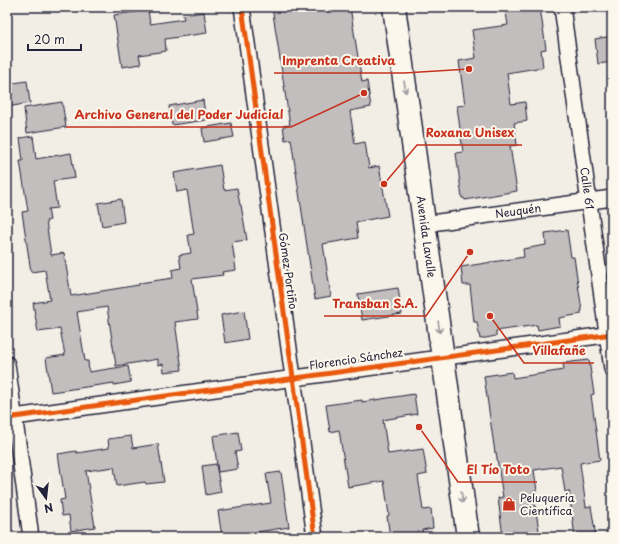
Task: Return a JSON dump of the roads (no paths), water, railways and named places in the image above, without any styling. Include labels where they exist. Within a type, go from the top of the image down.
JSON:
[{"type":"main road","name":"Avenida Lavalle","points":[[394,7],[468,537]]},
{"type":"street","name":"Gómez Portiño","points":[[242,7],[314,537]]},
{"type":"street","name":"Calle 61","points":[[562,7],[589,201],[610,334],[612,369]]},
{"type":"street","name":"Neuquén","points":[[424,224],[612,198]]},
{"type":"street","name":"Florencio Sánchez","points":[[11,417],[610,334]]},
{"type":"street","points":[[7,364],[11,417],[31,537]]},
{"type":"place","name":"Imprenta Creativa","points":[[469,69]]},
{"type":"place","name":"Archivo General del Poder Judicial","points":[[364,93]]},
{"type":"place","name":"Roxana Unisex","points":[[384,184]]},
{"type":"place","name":"Transban S.A.","points":[[470,252]]},
{"type":"place","name":"Villafañe","points":[[490,316]]},
{"type":"place","name":"El Tío Toto","points":[[419,427]]},
{"type":"place","name":"Peluquería Científica","points":[[509,504]]}]
